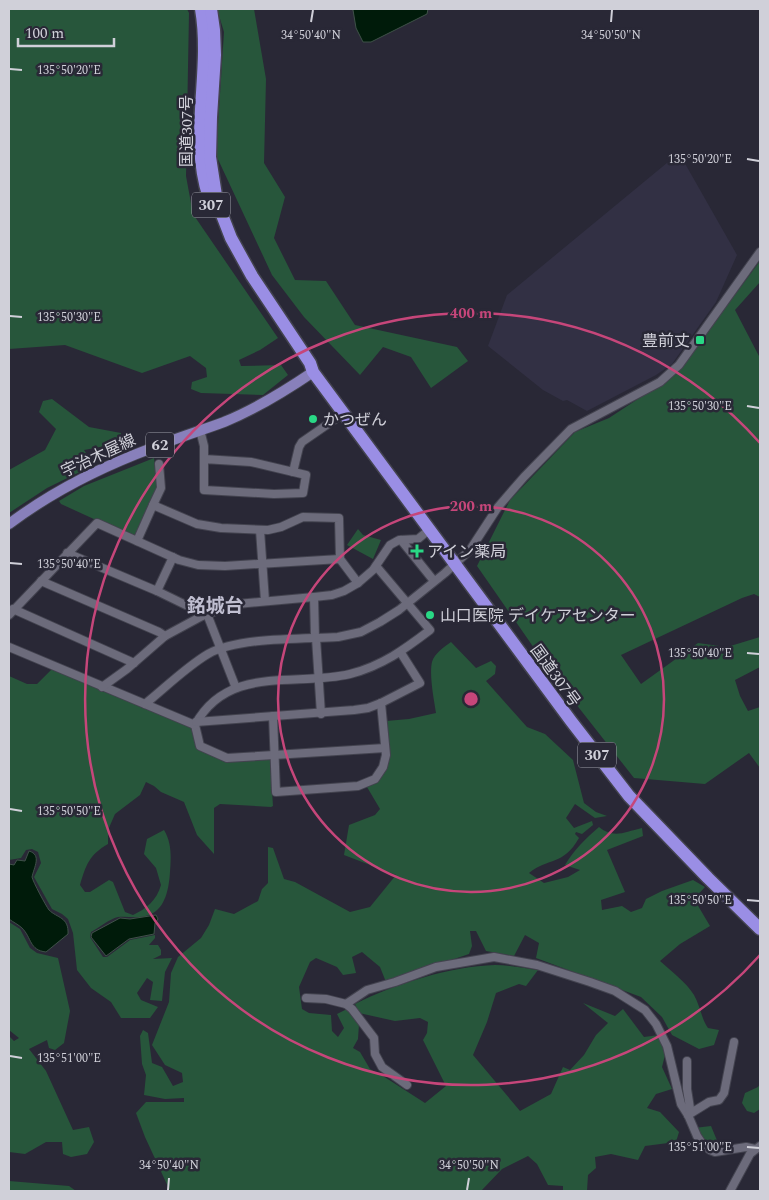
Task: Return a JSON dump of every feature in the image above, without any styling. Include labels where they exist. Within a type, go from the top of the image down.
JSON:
[{"type":"highway","name":"国道307号","points":[[200,9],[205,52],[200,148],[206,190],[222,232],[245,275],[305,366],[314,372]]},
{"type":"highway","name":"国道307号","points":[[211,9],[215,55],[210,157],[217,202],[240,254],[265,296],[310,363],[314,372],[571,721],[629,796],[708,878],[760,928]]},
{"type":"main road","name":"宇治木屋線","points":[[9,524],[52,494],[90,474],[224,422],[254,408],[314,372]]},
{"type":"street","points":[[145,704],[201,658],[220,648],[249,642],[338,637],[361,632],[408,603],[456,564],[470,550],[498,507],[524,477],[571,430],[660,382],[679,365],[760,252]]},
{"type":"street","points":[[293,472],[302,442],[344,413]]},
{"type":"street","points":[[200,430],[204,446],[204,459],[204,490],[274,494],[303,492],[306,475],[251,462],[204,459]]},
{"type":"street","points":[[137,541],[161,488],[159,464]]},
{"type":"street","points":[[153,505],[197,524],[221,528],[260,530],[281,527],[303,517],[339,518],[340,559],[358,583]]},
{"type":"street","points":[[134,663],[11,612],[96,523],[193,564],[211,566],[340,559]]},
{"type":"street","points":[[102,686],[134,663],[165,636],[204,615],[237,604],[332,595],[358,583],[376,566],[390,546],[401,540],[418,538],[430,529]]},
{"type":"street","points":[[260,530],[265,601]]},
{"type":"street","points":[[401,540],[434,581]]},
{"type":"street","points":[[68,553],[158,591],[204,615],[236,688]]},
{"type":"street","points":[[158,591],[173,557]]},
{"type":"street","points":[[376,566],[430,630],[401,653],[369,668],[350,674],[318,678],[267,680],[236,688],[214,701],[196,723],[200,746],[227,758],[385,748]]},
{"type":"street","points":[[41,581],[151,628],[165,636]]},
{"type":"street","points":[[314,598],[321,714]]},
{"type":"street","points":[[9,647],[145,704],[196,723],[321,714],[368,708],[420,684],[401,653]]},
{"type":"street","points":[[273,716],[276,792],[358,786],[370,782],[380,774],[383,768],[385,748],[381,703]]},
{"type":"street","points":[[346,1004],[367,990],[436,967],[494,957],[537,966],[590,982],[615,991],[645,1010],[656,1024],[667,1046],[681,1104],[703,1145],[715,1152],[758,1147]]},
{"type":"street","points":[[306,998],[326,999],[346,1004],[352,1009],[374,1038],[375,1054],[382,1067],[408,1085]]},
{"type":"street","points":[[688,1115],[708,1102],[719,1100],[724,1093],[734,1042]]},
{"type":"street","points":[[687,1061],[687,1089],[690,1108],[688,1115]]},
{"type":"street","points":[[730,1191],[750,1154],[758,1147]]},
{"type":"shaded area","points":[[351,9],[428,9],[427,14],[371,42],[363,42],[356,28],[353,10]]},
{"type":"shaded area","points":[[679,153],[737,255],[716,302],[672,364],[656,375],[587,411],[543,390],[488,346],[507,295]]},
{"type":"shaded area","points":[[29,851],[36,858],[32,877],[37,889],[49,910],[65,921],[68,928],[68,934],[46,952],[36,949],[22,928],[9,919],[9,864],[14,865],[17,860],[25,861]]},
{"type":"shaded area","points":[[156,915],[158,919],[155,923],[154,934],[129,939],[106,956],[91,937],[92,933],[120,918],[130,919]]},
{"type":"green space","points":[[9,9],[187,9],[189,13],[186,176],[193,214],[278,338],[260,350],[239,360],[241,366],[281,365],[288,375],[263,395],[201,393],[191,389],[192,382],[207,377],[206,368],[190,356],[142,373],[65,345],[9,349]]},
{"type":"green space","points":[[217,9],[254,9],[266,79],[264,163],[285,197],[274,238],[295,280],[326,281],[355,325],[457,347],[468,361],[431,388],[411,357],[383,347],[360,375],[304,317],[272,275],[216,155],[224,32]]},
{"type":"green space","points":[[760,261],[760,282],[735,310],[760,358],[760,597],[754,594],[742,598],[621,655],[641,684],[698,643],[727,647],[760,637],[760,667],[735,680],[740,696],[748,711],[760,707],[760,768],[749,753],[705,784],[634,778],[550,671],[477,566],[510,500],[575,432],[609,418],[676,374]]},
{"type":"green space","points":[[52,399],[89,427],[121,433],[121,443],[84,450],[94,465],[47,488],[9,513],[9,470],[45,450],[56,429],[39,412],[43,401]]},
{"type":"green space","points":[[154,458],[158,488],[137,534],[131,536],[61,504],[59,501],[84,486]]},
{"type":"green space","points":[[358,529],[363,535],[381,540],[373,559],[347,545]]},
{"type":"green space","points":[[451,642],[476,668],[491,661],[496,666],[495,674],[486,681],[527,727],[545,734],[573,760],[584,803],[596,812],[607,816],[595,818],[575,804],[566,818],[574,828],[592,821],[593,825],[582,834],[576,832],[575,834],[579,838],[567,853],[529,873],[544,883],[568,877],[580,870],[565,865],[580,844],[599,827],[604,831],[614,834],[642,828],[643,836],[607,850],[625,892],[601,900],[602,910],[622,906],[631,912],[642,908],[646,899],[693,880],[705,887],[694,899],[710,926],[680,944],[660,961],[691,990],[708,1028],[719,1030],[714,1045],[699,1049],[672,1035],[662,1017],[641,997],[536,958],[539,943],[525,935],[514,956],[486,951],[476,931],[470,931],[472,946],[469,954],[386,982],[380,967],[362,952],[352,957],[356,973],[343,975],[337,967],[316,958],[310,962],[299,987],[302,1009],[309,1013],[331,1015],[332,1031],[338,1037],[344,1028],[337,1014],[347,1009],[359,1024],[358,1039],[353,1048],[360,1052],[370,1069],[425,1103],[446,1086],[423,1040],[427,1033],[428,1022],[420,1018],[395,1021],[359,1013],[355,1004],[405,983],[460,969],[495,965],[538,970],[526,986],[519,984],[496,993],[487,1022],[473,1055],[520,1111],[551,1094],[563,1067],[570,1070],[584,1055],[596,1035],[608,1023],[583,1003],[615,1016],[623,1009],[644,1037],[659,1035],[666,1051],[662,1067],[672,1089],[656,1094],[647,1108],[660,1112],[679,1132],[676,1142],[645,1146],[638,1160],[611,1154],[595,1157],[596,1168],[588,1175],[587,1191],[563,1191],[563,1186],[548,1185],[537,1164],[528,1156],[502,1169],[481,1191],[170,1191],[136,1113],[146,1102],[184,1102],[184,1098],[165,1099],[144,1095],[146,1075],[142,1064],[140,1036],[143,1030],[148,1033],[152,1063],[162,1067],[173,1086],[183,1082],[182,1073],[165,1065],[152,1045],[169,1002],[171,973],[178,957],[201,938],[209,925],[215,909],[234,914],[258,901],[262,889],[268,883],[268,847],[273,848],[284,879],[295,882],[350,912],[370,907],[396,875],[344,855],[349,825],[375,815],[380,809],[367,787],[372,785],[382,775],[386,721],[409,719],[436,713],[431,680],[432,662],[437,653]]},
{"type":"green space","points":[[52,669],[192,728],[196,748],[227,761],[270,759],[273,806],[220,804],[214,808],[214,854],[197,835],[184,802],[161,792],[146,782],[140,795],[115,814],[108,830],[108,844],[96,852],[86,866],[80,885],[85,892],[90,892],[109,880],[113,882],[125,912],[133,915],[150,903],[157,895],[161,885],[156,868],[144,854],[147,839],[164,830],[167,835],[171,861],[170,878],[163,903],[155,912],[149,915],[115,918],[91,932],[90,937],[103,957],[107,957],[130,940],[155,935],[155,938],[149,945],[158,945],[161,955],[153,959],[172,958],[165,972],[162,1001],[150,1000],[153,982],[147,978],[137,993],[141,1000],[158,1007],[150,1018],[121,1018],[111,1002],[91,988],[77,970],[73,933],[68,919],[52,909],[34,877],[41,863],[38,852],[32,849],[26,850],[21,858],[9,860],[9,676],[27,684],[37,684]]},
{"type":"green space","points":[[9,922],[20,929],[30,948],[37,953],[58,958],[70,1011],[64,1043],[55,1050],[49,1048],[47,1040],[29,1049],[46,1071],[73,1130],[89,1127],[94,1142],[87,1154],[71,1157],[63,1154],[62,1142],[46,1142],[25,1154],[9,1152],[9,1036],[14,1041],[19,1038],[9,1030]]},
{"type":"green space","points":[[760,1084],[760,1109],[754,1113],[747,1111],[742,1103],[745,1093],[758,1087]]},
{"type":"green space","points":[[711,1126],[721,1150],[710,1150],[694,1128]]},
{"type":"green space","points":[[9,1181],[69,1186],[76,1191],[9,1191]]},
{"type":"place","name":"豊前丈","points":[[700,340]]},
{"type":"place","name":"かつぜん","points":[[313,419]]},
{"type":"place","name":"アイン薬局","points":[[417,551]]},
{"type":"place","name":"山口医院 デイケアセンター","points":[[430,615]]},
{"type":"district","name":"銘城台","points":[[215,605]]}]
